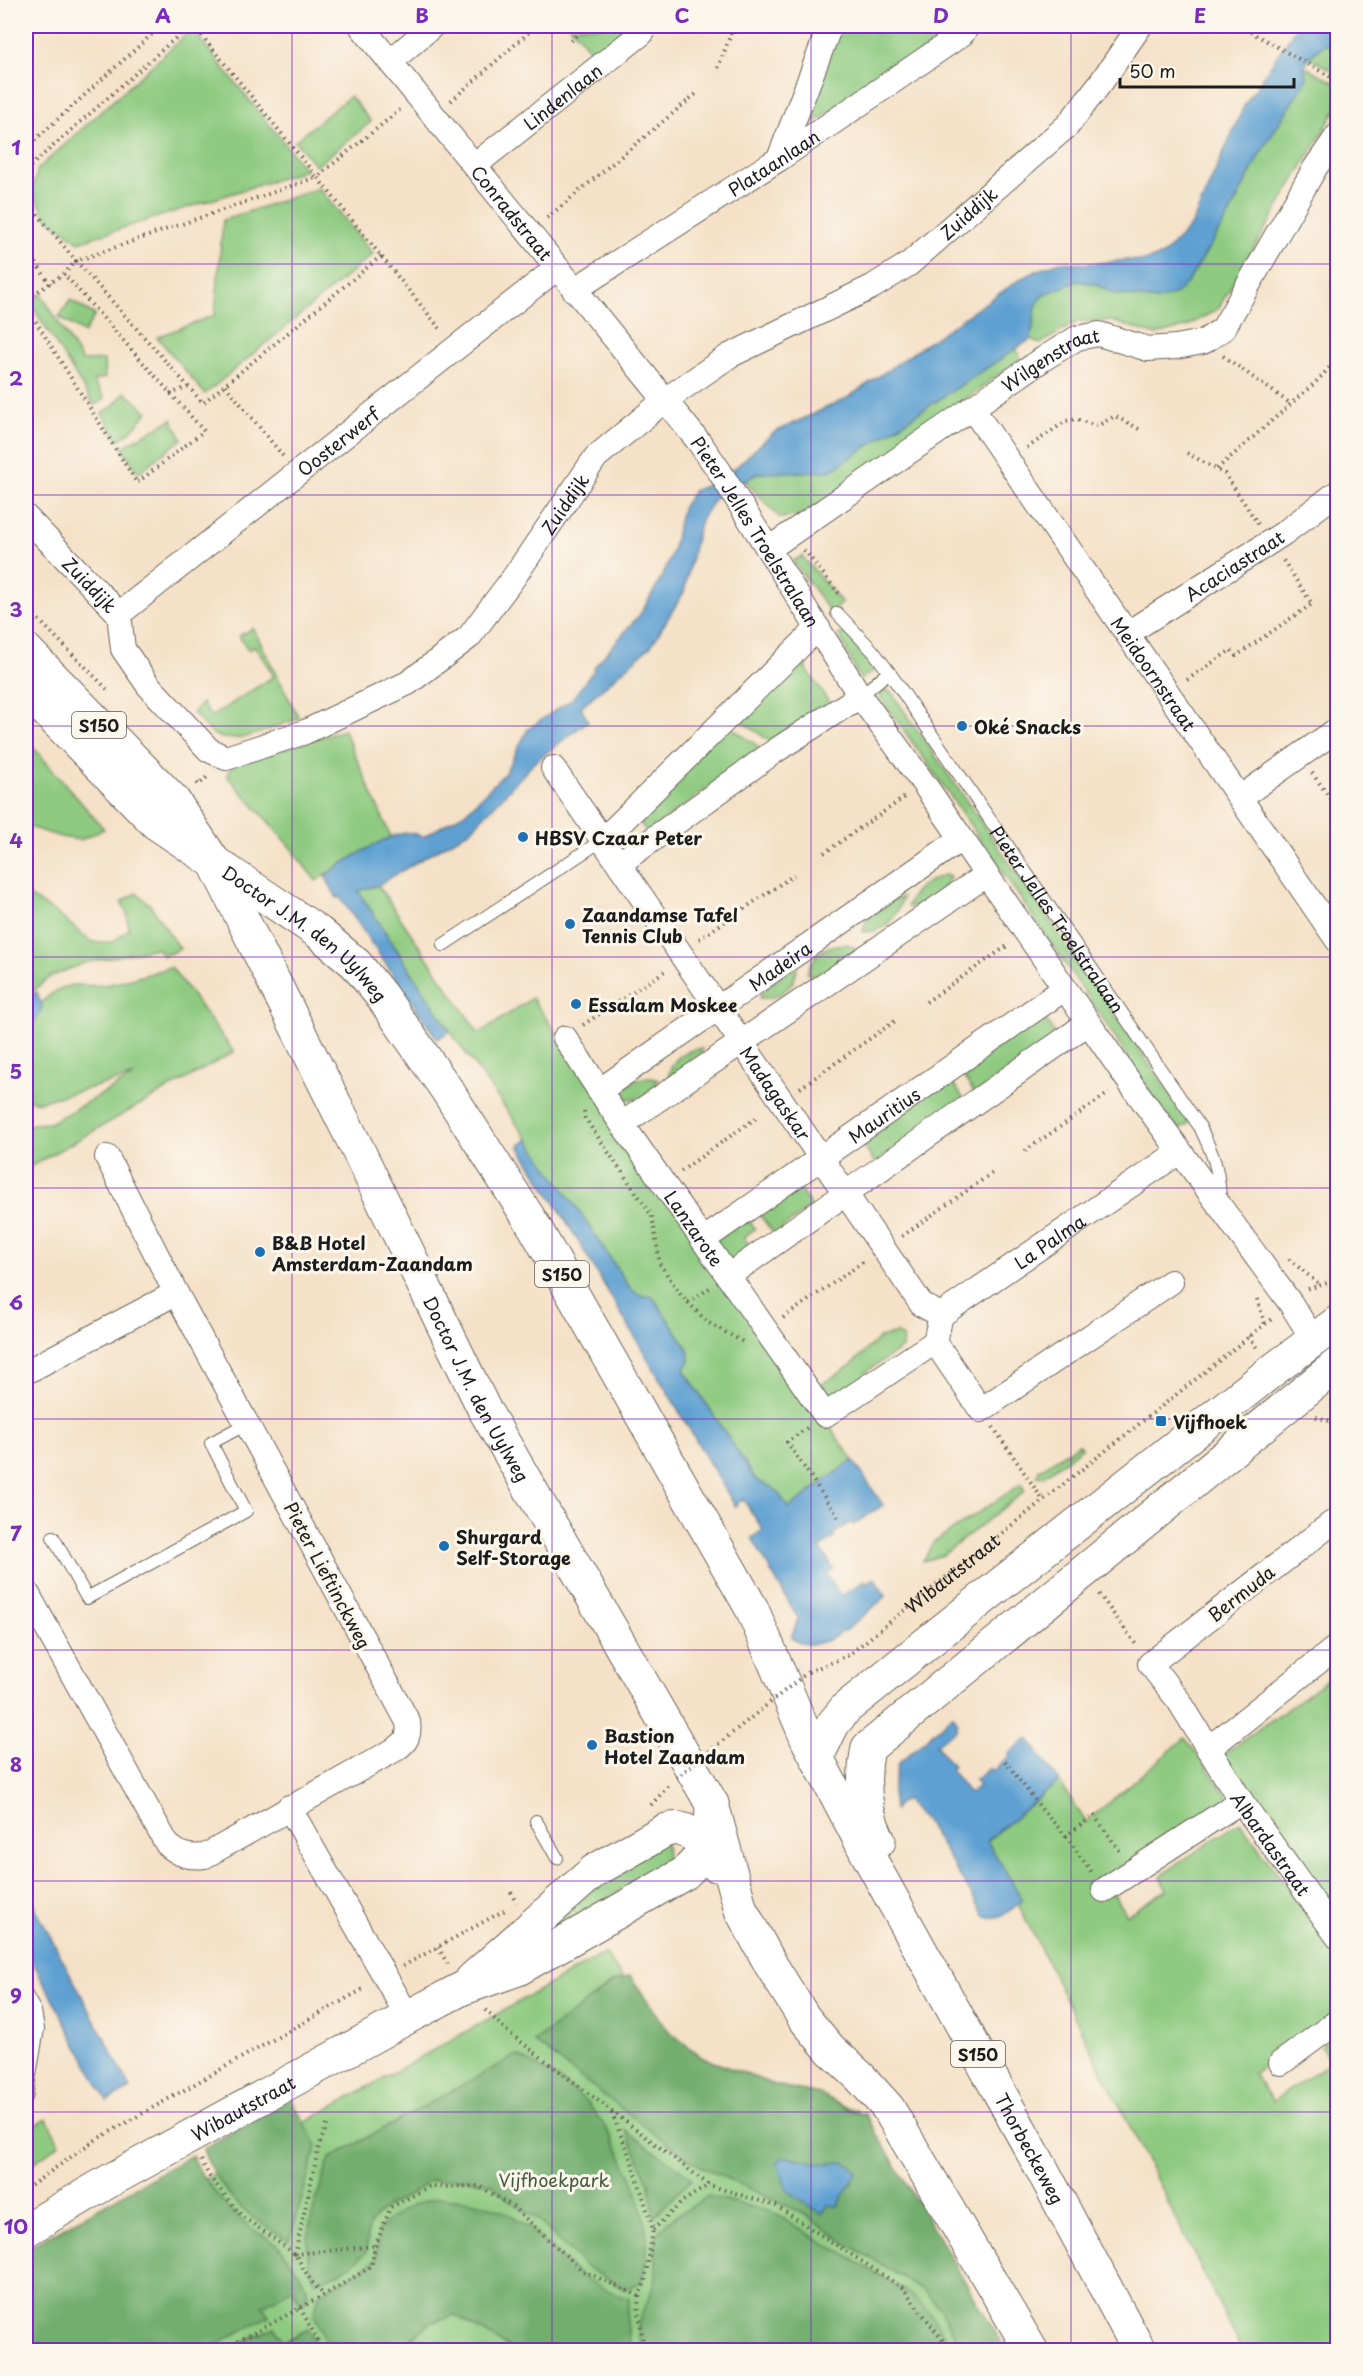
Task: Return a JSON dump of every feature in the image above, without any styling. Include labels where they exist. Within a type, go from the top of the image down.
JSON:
[{"type":"main road","name":"Doctor J.M. den Uylweg","points":[[26,650],[174,800],[214,862],[483,1407],[712,1804],[741,1910]]},
{"type":"main road","name":"Doctor J.M. den Uylweg","points":[[26,690],[156,823],[318,932],[356,964],[383,998],[447,1090],[534,1226],[752,1609],[785,1691],[818,1757]]},
{"type":"main road","points":[[818,1757],[833,1724],[846,1708],[1325,1330]]},
{"type":"main road","name":"Pieter Jelles Troelstralaan","points":[[1325,1330],[1336,1368]]},
{"type":"main road","name":"S150","points":[[1159,2350],[905,1894],[871,1824],[864,1786],[864,1768],[868,1748],[1336,1368]]},
{"type":"main road","name":"Thorbeckeweg","points":[[818,1757],[870,1859],[1043,2171],[1139,2350]]},
{"type":"main road","name":"Wibautstraat","points":[[26,2230],[111,2180],[408,2017],[461,1989],[518,1969],[686,1873],[711,1839],[712,1804]]},
{"type":"main road","name":"Wibautstraat","points":[[461,1989],[594,1871],[675,1827],[688,1830],[705,1850],[741,1910]]},
{"type":"main road","name":"S150","points":[[741,1910],[804,2018],[830,2049],[888,2108],[1031,2350]]},
{"type":"street","name":"Conradstraat","points":[[361,26],[664,400]]},
{"type":"street","points":[[391,62],[432,26]]},
{"type":"street","name":"Lindenlaan","points":[[475,165],[642,33],[645,26]]},
{"type":"street","points":[[779,159],[830,26]]},
{"type":"street","name":"Plataanlaan","points":[[574,290],[779,159],[962,34],[967,26]]},
{"type":"street","name":"Zuiddijk","points":[[26,517],[119,614],[123,649],[148,685],[209,750],[226,758],[305,732],[408,683],[469,637],[514,577],[596,458],[664,400],[729,356],[872,287],[909,264],[1068,125],[1140,26]]},
{"type":"street","name":"Wilgenstraat","points":[[770,548],[1043,358],[1077,338],[1099,334],[1148,349],[1203,342],[1223,328],[1315,168],[1338,135]]},
{"type":"street","name":"Oosterwerf","points":[[119,614],[557,268]]},
{"type":"street","name":"Pieter Jelles Troelstralaan","points":[[664,400],[727,481],[770,548],[827,647],[860,696],[924,784],[1025,934],[1179,1152],[1291,1304],[1325,1330]]},
{"type":"street","name":"Meidoornstraat","points":[[972,408],[1338,941]]},
{"type":"street","name":"Acaciastraat","points":[[1128,633],[1270,542],[1338,492]]},
{"type":"street","points":[[604,838],[818,628]]},
{"type":"street","points":[[620,863],[775,751],[860,696]]},
{"type":"street","points":[[1241,797],[1338,729]]},
{"type":"street","name":"Madagaskar","points":[[553,768],[604,838],[922,1305],[941,1315]]},
{"type":"street","name":"Madeira","points":[[596,1087],[720,1008],[961,839]]},
{"type":"street","points":[[622,1124],[986,875]]},
{"type":"street","name":"Mauritius","points":[[703,1240],[1064,989]]},
{"type":"street","points":[[728,1276],[1088,1023]]},
{"type":"street","name":"Lanzarote","points":[[565,1038],[596,1087],[825,1415]]},
{"type":"street","name":"La Palma","points":[[941,1315],[1179,1152]]},
{"type":"street","name":"Pieter Lieftinckweg","points":[[26,1590],[167,1844],[176,1853],[190,1857],[205,1856],[396,1749],[404,1743],[410,1733],[408,1722],[176,1293],[107,1157]]},
{"type":"street","points":[[935,1342],[981,1410],[1171,1282]]},
{"type":"street","points":[[26,1372],[176,1293]]},
{"type":"street","points":[[825,1415],[935,1342],[941,1315]]},
{"type":"street","name":"Bermuda","points":[[1150,1664],[1332,1523]]},
{"type":"street","points":[[1150,1664],[1179,1701],[1208,1749],[1338,1646]]},
{"type":"street","name":"Albardastraat","points":[[1208,1749],[1338,1938]]},
{"type":"street","points":[[1104,1890],[1241,1800]]},
{"type":"street","points":[[289,1807],[408,2017]]},
{"type":"street","points":[[1281,2063],[1338,2021]]},
{"type":"lane","name":"Pieter Jelles Troelstralaan","points":[[837,613],[873,651],[889,672],[1200,1126],[1215,1158],[1219,1175],[1220,1208]]},
{"type":"lane","points":[[860,696],[889,672]]},
{"type":"lane","points":[[443,945],[604,838]]},
{"type":"lane","points":[[53,1537],[87,1598],[246,1510],[211,1443],[246,1424]]},
{"type":"lane","points":[[536,1821],[557,1858]]},
{"type":"lane","points":[[26,1995],[34,2011],[38,2029],[26,2098]]},
{"type":"path","points":[[26,148],[161,26]]},
{"type":"path","points":[[26,170],[189,26]]},
{"type":"path","points":[[194,26],[455,347]]},
{"type":"path","points":[[435,116],[536,26]]},
{"type":"path","points":[[571,41],[583,26]]},
{"type":"path","points":[[718,68],[734,26]]},
{"type":"path","points":[[1240,26],[1338,81]]},
{"type":"path","points":[[529,233],[696,94]]},
{"type":"path","points":[[26,299],[64,274],[76,261],[317,177],[418,95]]},
{"type":"path","points":[[26,200],[76,261],[203,403],[381,256]]},
{"type":"path","points":[[26,248],[50,284]]},
{"type":"path","points":[[26,306],[137,483],[204,431],[64,274]]},
{"type":"path","points":[[1203,342],[1291,404]]},
{"type":"path","points":[[1217,469],[1318,380],[1338,358]]},
{"type":"path","points":[[225,385],[297,472]]},
{"type":"path","points":[[170,394],[188,387]]},
{"type":"path","points":[[1008,462],[1053,430],[1075,419],[1097,426],[1115,416],[1139,429]]},
{"type":"path","points":[[1169,693],[1232,650],[1236,656],[1312,604],[1225,474],[1187,453]]},
{"type":"path","points":[[790,533],[848,604],[837,613]]},
{"type":"path","points":[[26,606],[111,693]]},
{"type":"path","points":[[1300,757],[1338,809]]},
{"type":"path","points":[[191,777],[199,785],[226,758]]},
{"type":"path","points":[[824,852],[924,784]]},
{"type":"path","points":[[565,1038],[794,875]]},
{"type":"path","points":[[926,1002],[1025,934]]},
{"type":"path","points":[[783,1101],[895,1022]]},
{"type":"path","points":[[1025,1150],[1128,1080]]},
{"type":"path","points":[[596,1087],[581,1099],[585,1118],[652,1216],[660,1264],[681,1294],[707,1322],[736,1340],[751,1345],[995,1171]]},
{"type":"path","points":[[663,1183],[756,1118]]},
{"type":"path","points":[[1291,1304],[1308,1289],[1338,1278]]},
{"type":"path","points":[[1333,1281],[1338,1287]]},
{"type":"path","name":"Wibautstraat","points":[[645,1811],[676,1778],[808,1672],[847,1656],[1265,1324]]},
{"type":"path","points":[[981,1410],[1043,1500]]},
{"type":"path","points":[[825,1415],[787,1442],[838,1517]]},
{"type":"path","points":[[1333,1422],[1338,1418]]},
{"type":"path","points":[[1098,1591],[1150,1664]]},
{"type":"path","points":[[1005,1761],[1043,1811],[1066,1836],[1104,1890]]},
{"type":"path","points":[[1066,1836],[1094,1815],[1134,1872]]},
{"type":"path","points":[[511,1892],[517,1903]]},
{"type":"path","points":[[26,2189],[92,2142],[438,1947],[461,1989],[508,2031],[710,2185],[777,2206],[903,2288],[950,2350]]},
{"type":"path","points":[[610,2109],[634,2167],[652,2230],[645,2282],[639,2296],[638,2306],[644,2350]]},
{"type":"path","points":[[295,2254],[319,2146],[327,2125]]},
{"type":"path","points":[[189,2138],[209,2176],[242,2216],[295,2254],[311,2281],[324,2295]]},
{"type":"path","points":[[652,2230],[683,2201],[710,2185]]},
{"type":"path","points":[[222,2350],[324,2295],[371,2266],[375,2246],[392,2207],[429,2187],[479,2186],[512,2206],[583,2271],[639,2296]]},
{"type":"path","points":[[295,2254],[375,2246]]},
{"type":"path","points":[[300,2308],[323,2350]]},
{"type":"green space","points":[[570,26],[628,26],[595,56]]},
{"type":"green space","points":[[833,26],[928,26],[946,36],[810,125],[804,125]]},
{"type":"green space","points":[[192,29],[306,170],[79,242],[47,218],[32,191],[38,169]]},
{"type":"green space","points":[[1325,44],[1337,48],[1337,73],[1309,58]]},
{"type":"green space","points":[[1304,66],[1337,84],[1337,108],[1218,309],[1186,327],[1156,335],[1112,321],[1078,321],[1040,344],[1031,339],[1036,306],[1042,295],[1077,281],[1096,284],[1114,294],[1157,300],[1229,215],[1261,152],[1306,79]]},
{"type":"green space","points":[[350,96],[371,122],[316,166],[295,141]]},
{"type":"green space","points":[[319,188],[373,254],[205,394],[157,337],[215,315],[223,220]]},
{"type":"green space","points":[[41,294],[82,361],[104,360],[105,378],[93,380],[105,399],[94,405],[29,301]]},
{"type":"green space","points":[[70,300],[95,315],[84,333],[59,317]]},
{"type":"green space","points":[[1016,348],[1021,359],[804,515],[780,518],[745,481],[758,473],[830,471]]},
{"type":"green space","points":[[125,392],[148,412],[129,433],[118,440],[102,413],[111,408]]},
{"type":"green space","points":[[172,419],[182,439],[138,473],[122,447]]},
{"type":"green space","points":[[802,556],[842,603],[831,613],[793,561]]},
{"type":"green space","points":[[253,628],[299,718],[256,734],[233,739],[222,738],[210,732],[193,713],[202,703],[211,717],[274,676],[255,646],[248,650],[239,636]]},
{"type":"green space","points":[[847,633],[876,669],[860,680],[839,634]]},
{"type":"green space","points":[[800,659],[830,704],[773,743],[739,720]]},
{"type":"green space","points":[[884,690],[891,692],[1190,1123],[1179,1129],[1164,1114],[1101,1016],[878,694]]},
{"type":"green space","points":[[725,723],[762,749],[647,833],[638,819]]},
{"type":"green space","points":[[344,730],[391,837],[341,864],[316,881],[283,838],[228,777],[229,771],[235,764]]},
{"type":"green space","points":[[26,739],[104,829],[80,840],[61,837],[26,826]]},
{"type":"green space","points":[[945,875],[950,876],[939,894],[921,905],[907,907],[913,895],[922,886]]},
{"type":"green space","points":[[378,885],[479,1034],[532,998],[853,1460],[789,1508],[775,1489],[756,1480],[684,1370],[690,1360],[687,1347],[652,1296],[643,1296],[631,1290],[579,1211],[450,1031],[358,891]]},
{"type":"green space","points":[[137,893],[150,905],[180,949],[163,956],[157,948],[84,963],[50,977],[26,997],[26,894],[55,912],[92,942],[113,942],[129,929],[127,914],[121,902]]},
{"type":"green space","points":[[903,897],[889,922],[878,929],[863,932],[867,918],[894,899]]},
{"type":"green space","points":[[846,944],[858,949],[824,977],[807,973],[813,960],[821,951],[832,946]]},
{"type":"green space","points":[[171,967],[234,1052],[26,1169],[26,1129],[31,1124],[50,1123],[134,1076],[39,1102],[26,1099],[27,1036],[37,1008],[48,997],[67,986],[112,984]]},
{"type":"green space","points":[[791,968],[797,969],[789,987],[773,997],[760,998],[762,992]]},
{"type":"green space","points":[[1041,1013],[1058,1038],[975,1094],[958,1069]]},
{"type":"green space","points":[[702,1048],[699,1061],[669,1081],[671,1068],[678,1058],[689,1051]]},
{"type":"green space","points":[[648,1077],[658,1080],[645,1095],[634,1099],[615,1097],[630,1084]]},
{"type":"green space","points":[[949,1077],[965,1101],[875,1163],[858,1139]]},
{"type":"green space","points":[[795,1183],[812,1207],[774,1234],[756,1210]]},
{"type":"green space","points":[[747,1216],[755,1229],[744,1237],[751,1248],[729,1263],[713,1240]]},
{"type":"green space","points":[[897,1333],[903,1338],[902,1348],[866,1372],[868,1377],[826,1407],[813,1390],[850,1366],[879,1338]]},
{"type":"green space","points":[[1079,1444],[1082,1448],[1042,1477],[1037,1476],[1039,1470]]},
{"type":"green space","points":[[1021,1484],[1025,1491],[943,1555],[923,1561],[933,1543]]},
{"type":"green space","points":[[1337,1673],[1337,1922],[1221,1756]]},
{"type":"green space","points":[[1185,1738],[1229,1798],[1108,1885],[1127,1915],[1166,1890],[1160,1876],[1240,1822],[1337,1956],[1337,2011],[1253,2074],[1273,2101],[1330,2062],[1321,2046],[1337,2034],[1337,2350],[1242,2350],[1018,1904],[1022,1901],[987,1841],[1059,1781],[1086,1822]]},
{"type":"green space","points":[[666,1839],[667,1862],[527,1950],[596,1882]]},
{"type":"green space","name":"Vijfhoekpark","points":[[605,1953],[676,2055],[857,2110],[997,2350],[26,2350],[26,2284],[127,2223]]},
{"type":"green space","points":[[630,1976],[668,2030],[703,2058],[775,2085],[820,2094],[854,2112],[865,2114],[1006,2350],[963,2350],[940,2308],[923,2290],[849,2245],[806,2215],[700,2166],[534,2042],[613,1982]],"holes":[[[783,2157],[819,2165],[853,2183],[828,2205],[778,2164]]]},
{"type":"green space","points":[[517,2055],[557,2078],[583,2099],[601,2121],[621,2155],[636,2192],[646,2229],[647,2246],[642,2282],[626,2289],[586,2267],[538,2220],[507,2199],[492,2184],[465,2179],[431,2180],[387,2207],[369,2226],[366,2253],[342,2270],[315,2282],[310,2267],[308,2236],[315,2204],[330,2158]]},
{"type":"green space","points":[[291,2098],[317,2145],[288,2240],[252,2217],[237,2203],[216,2177],[203,2149]]},
{"type":"green space","points":[[47,2119],[60,2144],[26,2168],[26,2131]]},
{"type":"green space","points":[[626,2131],[692,2178],[654,2217],[649,2183]]},
{"type":"green space","points":[[192,2155],[202,2175],[224,2204],[252,2229],[278,2244],[306,2286],[308,2295],[305,2303],[300,2302],[292,2289],[263,2306],[269,2316],[205,2350],[26,2350],[26,2249]]},
{"type":"green space","points":[[708,2196],[772,2212],[906,2291],[934,2318],[952,2350],[642,2350],[639,2324],[656,2278],[654,2238],[668,2221]]},
{"type":"green space","points":[[439,2198],[478,2203],[505,2212],[531,2229],[582,2276],[629,2299],[627,2323],[631,2350],[513,2350],[455,2315],[429,2323],[399,2350],[330,2350],[314,2315],[319,2295],[376,2259],[379,2229],[386,2223],[414,2205]]},
{"type":"green space","points":[[275,2327],[283,2342],[308,2329],[318,2350],[225,2350]]},
{"type":"water","points":[[1297,26],[1337,26],[1337,48],[1325,44],[1311,55],[1304,66],[1307,78],[1261,152],[1229,215],[1188,282],[1176,294],[1158,300],[1114,294],[1096,284],[1078,281],[1042,295],[1036,306],[1031,339],[830,471],[758,473],[714,499],[702,518],[697,533],[684,592],[651,646],[581,707],[588,721],[536,761],[471,830],[378,885],[358,891],[450,1031],[437,1039],[340,897],[337,898],[325,876],[390,838],[409,833],[423,837],[465,813],[505,773],[528,729],[572,699],[595,666],[641,613],[662,577],[672,552],[682,508],[694,490],[711,484],[734,469],[773,433],[847,398],[1022,278],[1061,262],[1086,264],[1127,260],[1145,261],[1163,255],[1192,224],[1244,106]]},
{"type":"water","points":[[37,992],[42,1008],[26,1037],[26,999]]},
{"type":"water","points":[[528,1139],[631,1290],[643,1296],[652,1296],[687,1347],[690,1360],[684,1370],[756,1480],[775,1489],[789,1508],[853,1460],[883,1505],[853,1525],[851,1522],[833,1534],[835,1537],[820,1548],[834,1569],[826,1574],[841,1596],[865,1580],[867,1583],[874,1578],[886,1596],[842,1633],[815,1644],[803,1644],[791,1638],[798,1619],[752,1538],[763,1530],[743,1499],[735,1506],[565,1219],[519,1146]]},
{"type":"water","points":[[953,1715],[958,1728],[936,1745],[953,1766],[950,1769],[969,1794],[979,1786],[975,1780],[990,1768],[993,1771],[1009,1757],[1008,1754],[1028,1738],[1059,1781],[987,1841],[1023,1900],[1000,1916],[984,1915],[927,1823],[907,1801],[900,1802],[894,1810],[892,1792],[898,1764]]},
{"type":"water","points":[[26,1891],[131,2088],[107,2101],[26,1949]]},
{"type":"water","points":[[782,2157],[823,2164],[843,2162],[857,2173],[839,2206],[828,2205],[822,2214],[787,2190],[777,2163]]},
{"type":"place","name":"Oké Snacks","points":[[962,726]]},
{"type":"place","name":"HBSV Czaar Peter","points":[[523,837]]},
{"type":"place","name":"Zaandamse Tafel Tennis Club","points":[[570,924]]},
{"type":"place","name":"Essalam Moskee","points":[[576,1004]]},
{"type":"place","name":"B&B Hotel Amsterdam-Zaandam","points":[[260,1252]]},
{"type":"place","name":"Vijfhoek","points":[[1161,1421]]},
{"type":"place","name":"Shurgard Self-Storage","points":[[444,1546]]},
{"type":"place","name":"Bastion Hotel Zaandam","points":[[592,1745]]}]
